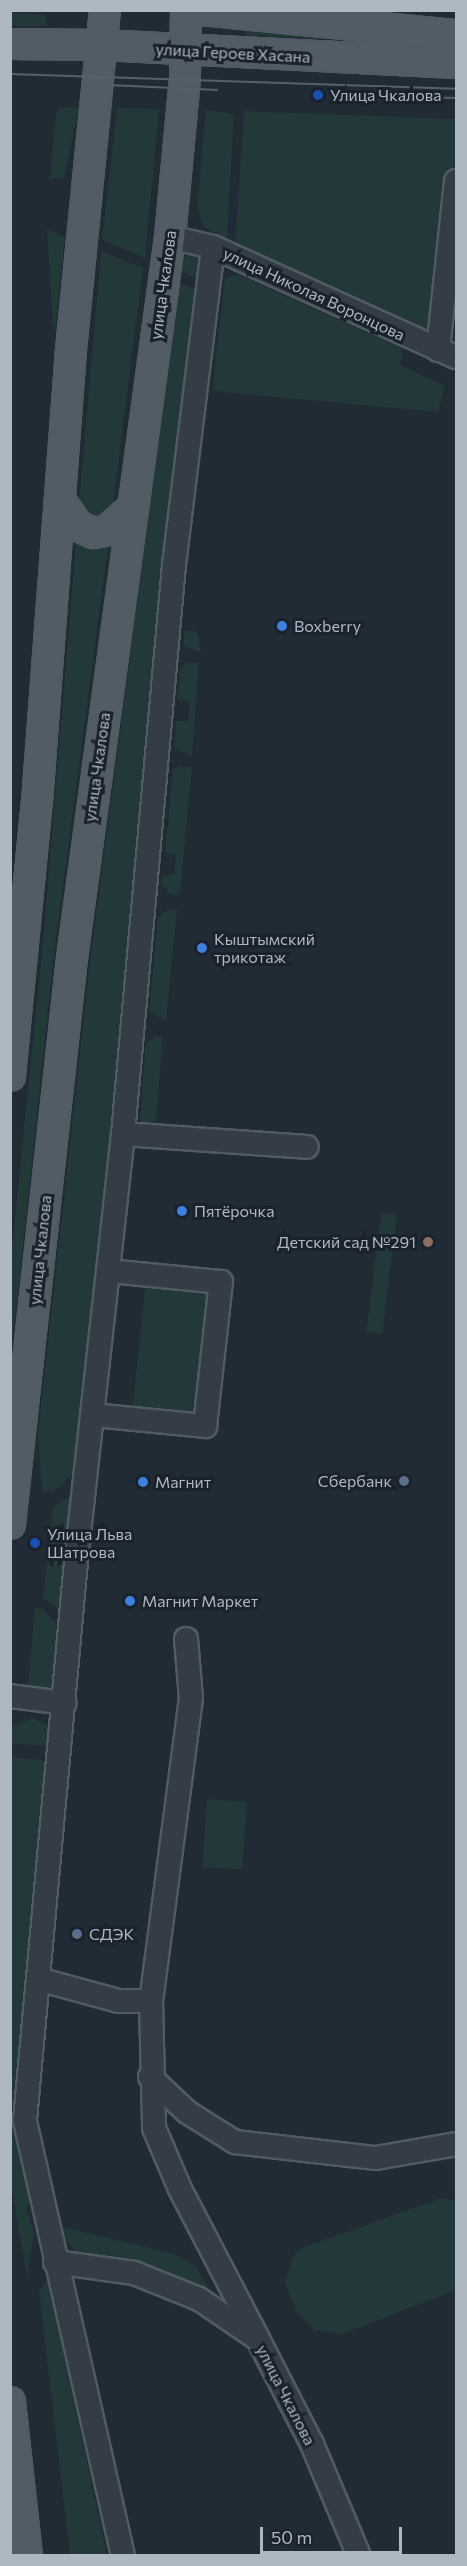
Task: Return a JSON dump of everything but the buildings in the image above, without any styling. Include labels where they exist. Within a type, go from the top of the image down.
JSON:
[{"type":"main road","points":[[10,1076],[61,502],[70,360],[105,10]]},
{"type":"main road","name":"улица Чкалова","points":[[10,1524],[72,958],[131,509],[170,237],[185,78],[186,10]]},
{"type":"main road","points":[[200,10],[456,35]]},
{"type":"main road","name":"улица Героев Хасана","points":[[10,44],[102,45],[184,51],[456,63]]},
{"type":"main road","points":[[61,502],[78,526],[93,533],[108,530],[131,509]]},
{"type":"main road","points":[[10,2402],[27,2556]]},
{"type":"street","points":[[447,354],[456,181]]},
{"type":"street","name":"улица Николая Воронцова","points":[[170,237],[213,247],[447,354]]},
{"type":"street","points":[[123,2556],[55,2262],[25,2120],[93,1415],[123,1134],[174,565],[213,247]]},
{"type":"street","points":[[123,1134],[308,1147]]},
{"type":"street","points":[[93,1415],[205,1426],[220,1293],[221,1282],[108,1271]]},
{"type":"street","points":[[186,1639],[190,1698],[151,2001],[150,2077],[154,2128],[180,2189],[258,2339]]},
{"type":"street","points":[[10,1695],[65,1703]]},
{"type":"street","points":[[38,1979],[119,2001],[151,2001]]},
{"type":"street","points":[[150,2077],[187,2112],[235,2142],[376,2158],[456,2144]]},
{"type":"street","name":"улица Чкалова","points":[[55,2262],[134,2273],[199,2298],[258,2339],[312,2444],[359,2556]]},
{"type":"green space","points":[[11,13],[47,15],[46,26],[11,26]]},
{"type":"green space","points":[[246,27],[426,44],[245,35]]},
{"type":"green space","points":[[79,107],[64,179],[50,178],[56,113],[61,108]]},
{"type":"green space","points":[[117,108],[159,109],[145,258],[102,240]]},
{"type":"green space","points":[[206,110],[234,114],[227,240],[204,227],[197,208]]},
{"type":"green space","points":[[244,111],[456,119],[456,153],[433,336],[235,244]]},
{"type":"green space","points":[[47,229],[65,237],[55,331],[53,329]]},
{"type":"green space","points":[[101,251],[143,268],[113,505],[109,512],[96,518],[82,511],[79,502]]},
{"type":"green space","points":[[196,252],[201,256],[201,281],[180,272],[186,253]]},
{"type":"green space","points":[[237,274],[403,349],[400,365],[445,386],[438,412],[212,391],[225,279]]},
{"type":"green space","points":[[179,283],[200,291],[88,1416],[80,1415],[73,1474],[53,1492],[42,1491],[38,1433],[90,961]]},
{"type":"green space","points":[[76,542],[108,547],[54,955],[11,1357],[11,1256],[42,953]]},
{"type":"green space","points":[[184,631],[197,631],[201,653],[184,646]]},
{"type":"green space","points":[[186,663],[199,663],[192,757],[174,747],[176,721],[188,721],[190,701],[177,700],[180,670]]},
{"type":"green space","points":[[180,766],[192,767],[180,895],[169,893],[161,883],[163,875],[174,875],[176,854],[165,853],[173,769]]},
{"type":"green space","points":[[168,909],[177,910],[166,1021],[149,1011],[158,917]]},
{"type":"green space","points":[[156,1036],[163,1036],[155,1130],[140,1121],[145,1048],[148,1041]]},
{"type":"green space","points":[[381,1213],[397,1215],[382,1334],[366,1332]]},
{"type":"green space","points":[[146,1280],[215,1287],[201,1418],[132,1411]]},
{"type":"green space","points":[[82,1488],[67,1615],[43,1598],[53,1507]]},
{"type":"green space","points":[[35,1607],[43,1609],[57,1625],[55,1658],[62,1660],[56,1682],[46,1689],[28,1687]]},
{"type":"green space","points":[[33,1718],[49,1725],[54,1735],[54,1747],[11,1743],[11,1727]]},
{"type":"green space","points":[[10,1757],[51,1761],[17,2096],[32,2201],[26,2209],[34,2232],[27,2277],[10,2180]]},
{"type":"green space","points":[[207,1799],[247,1802],[242,1870],[202,1867]]},
{"type":"green space","points":[[442,2198],[456,2200],[456,2290],[342,2334],[315,2330],[297,2312],[285,2283],[293,2256],[304,2247]]},
{"type":"green space","points":[[58,2226],[174,2254],[196,2267],[210,2291],[122,2261],[77,2252],[58,2234]]},
{"type":"green space","points":[[48,2279],[107,2555],[70,2555],[39,2291]]},
{"type":"tram line","points":[[10,74],[456,89]]},
{"type":"tram line","points":[[109,85],[217,90]]},
{"type":"tram line","points":[[415,97],[456,98]]},
{"type":"place","name":"Улица Чкалова","points":[[318,95]]},
{"type":"place","name":"Boxberry","points":[[282,626]]},
{"type":"place","name":"Кыштымский трикотаж","points":[[202,948]]},
{"type":"place","name":"Пятёрочка","points":[[182,1211]]},
{"type":"place","name":"Детский сад №291","points":[[428,1242]]},
{"type":"place","name":"Сбербанк","points":[[404,1481]]},
{"type":"place","name":"Магнит","points":[[143,1482]]},
{"type":"place","name":"Улица Льва Шатрова","points":[[35,1543]]},
{"type":"place","name":"Магнит Маркет","points":[[130,1601]]},
{"type":"place","name":"СДЭК","points":[[77,1934]]}]
